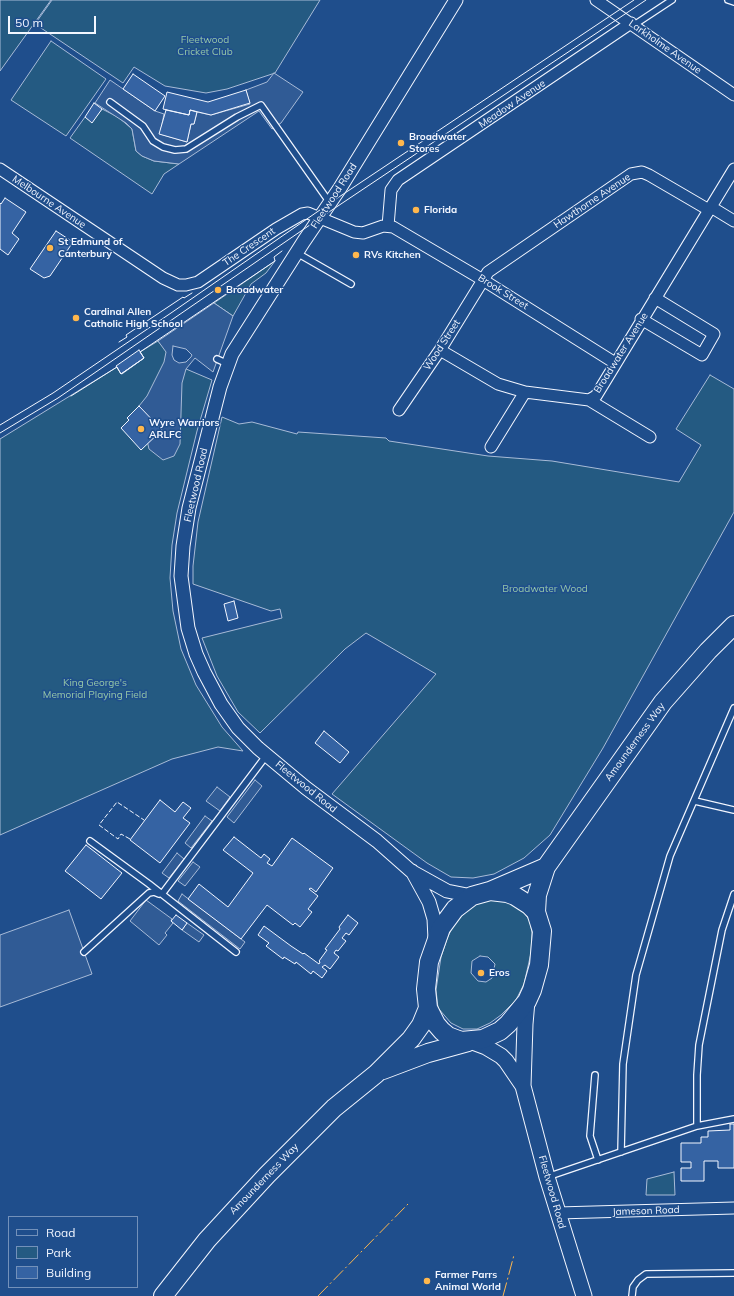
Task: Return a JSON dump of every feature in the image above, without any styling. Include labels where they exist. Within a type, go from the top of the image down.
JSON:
[{"type":"highway","name":"Amounderness Way","points":[[536,912],[538,895],[546,867],[663,702],[708,650],[734,625]]},
{"type":"highway","points":[[490,891],[507,893],[515,896],[529,905],[536,912],[542,931],[542,944],[536,977],[527,1001],[515,1018],[500,1031],[482,1039],[461,1041],[448,1036],[436,1024],[428,1008],[426,989],[429,962],[435,940],[447,918],[461,903],[472,896],[490,891],[546,867]]},
{"type":"highway","name":"Amounderness Way","points":[[163,1296],[207,1240],[257,1185],[329,1113],[376,1074],[416,1033],[428,1008]]},
{"type":"highway","name":"Amounderness Way","points":[[376,1074],[417,1057],[469,1041]]},
{"type":"main road","name":"Fleetwood Road","points":[[527,1001],[523,1086],[547,1177],[584,1296]]},
{"type":"main road","name":"Fleetwood Road","points":[[469,1041],[486,1047],[501,1056],[523,1086]]},
{"type":"street","name":"Fleetwood Road","points":[[456,0],[330,203],[245,332],[222,362],[220,386],[189,508],[183,546],[182,591],[188,628],[204,672],[221,704],[238,728],[306,788],[396,856],[412,871],[447,890],[472,896]]},
{"type":"street","name":"Larkholme Avenue","points":[[596,0],[633,24],[734,95]]},
{"type":"street","name":"Meadow Avenue","points":[[388,226],[391,190],[393,185],[633,24]]},
{"type":"street","name":"Melbourne Avenue","points":[[0,169],[162,278],[178,285]]},
{"type":"street","name":"Broadwater Avenue","points":[[440,350],[498,384],[525,392],[589,400],[596,396],[734,169]]},
{"type":"street","name":"Hawthorne Avenue","points":[[483,280],[492,269],[635,172],[649,175],[734,221]]},
{"type":"street","name":"The Crescent","points":[[178,285],[186,286],[198,282],[276,229],[302,214],[308,213],[320,218]]},
{"type":"street","points":[[320,218],[354,232],[363,233],[388,226]]},
{"type":"street","name":"Brook Street","points":[[388,226],[398,229],[483,280],[615,363]]},
{"type":"street","name":"Wood Street","points":[[399,410],[440,350],[483,280]]},
{"type":"street","points":[[642,319],[702,355],[714,334],[655,298]]},
{"type":"street","points":[[491,448],[525,392]]},
{"type":"street","points":[[589,400],[650,437]]},
{"type":"street","name":"Fleetwood Road","points":[[412,871],[429,902],[434,919],[435,940]]},
{"type":"street","name":"Jameson Road","points":[[558,1213],[734,1208]]},
{"type":"lane","points":[[633,24],[672,0]]},
{"type":"lane","points":[[728,0],[734,2]]},
{"type":"lane","points":[[110,102],[142,126],[153,141],[163,147],[175,150],[186,149],[210,133],[261,105],[330,203]]},
{"type":"lane","points":[[297,253],[351,284]]},
{"type":"lane","points":[[621,1152],[623,1064],[636,975],[670,856],[734,708]]},
{"type":"lane","points":[[162,894],[267,755]]},
{"type":"lane","points":[[694,801],[734,810]]},
{"type":"lane","points":[[90,841],[162,894],[236,952]]},
{"type":"lane","points":[[84,952],[149,893],[154,892],[162,894]]},
{"type":"lane","points":[[697,1126],[697,1075],[699,1045],[722,930],[734,894]]},
{"type":"lane","points":[[595,1074],[590,1136],[598,1160]]},
{"type":"lane","points":[[547,1177],[697,1126],[734,1119]]},
{"type":"lane","points":[[632,1296],[633,1287],[638,1280],[646,1274],[734,1273]]},
{"type":"green space","points":[[0,0],[51,0],[0,71]]},
{"type":"green space","name":"Fleetwood Cricket Club","points":[[52,0],[320,0],[275,73],[227,89],[206,93],[165,86],[134,67],[123,83],[35,24]]},
{"type":"green space","points":[[51,41],[106,79],[66,136],[11,100]]},
{"type":"green space","points":[[102,109],[118,117],[132,129],[136,151],[142,156],[154,161],[179,164],[164,174],[152,194],[70,138],[85,117],[92,122]]},
{"type":"green space","points":[[275,261],[266,273],[251,284],[233,316],[214,303]]},
{"type":"green space","name":"King George's Memorial Playing Field","points":[[158,341],[179,366],[212,380],[197,431],[177,513],[172,545],[170,578],[173,611],[181,649],[196,685],[222,727],[243,751],[218,747],[172,759],[0,835],[0,439],[117,367],[122,374],[144,358],[140,352]]},
{"type":"green space","name":"Broadwater Wood","points":[[710,375],[734,389],[734,512],[603,748],[550,835],[524,858],[494,874],[473,878],[451,877],[427,863],[332,794],[436,674],[366,633],[345,649],[260,733],[238,712],[217,676],[202,638],[282,618],[280,609],[271,611],[193,584],[193,566],[198,522],[222,417],[239,424],[252,422],[297,434],[298,432],[386,438],[389,441],[488,456],[552,461],[679,482],[701,445],[676,429]]},
{"type":"green space","points":[[485,900],[506,901],[523,911],[530,921],[532,933],[531,953],[524,984],[516,1000],[501,1015],[490,1023],[477,1029],[463,1029],[451,1023],[438,1008],[436,990],[441,957],[447,939],[454,923],[473,905]],"holes":[[[480,956],[488,957],[495,964],[492,978],[486,982],[478,981],[471,973],[472,961]]]},
{"type":"green space","points":[[674,1172],[675,1195],[646,1195],[647,1179]]},
{"type":"shaded area","points":[[274,73],[303,92],[281,123],[272,129],[259,111],[179,164],[154,161],[142,156],[136,151],[132,129],[126,123],[95,103],[110,80],[155,111],[164,114],[160,134],[187,142],[191,124],[194,124],[197,112],[211,115],[250,104],[246,90],[267,82]]},
{"type":"shaded area","points":[[214,303],[233,316],[213,372],[195,358],[186,369],[182,383],[180,444],[174,456],[163,460],[149,449],[139,406],[147,396],[164,362],[166,352],[158,341]],"holes":[[[173,346],[186,349],[192,355],[186,362],[179,363],[174,360],[172,355]]]},
{"type":"shaded area","points":[[255,780],[262,786],[234,823],[227,817]]},
{"type":"shaded area","points":[[217,787],[230,797],[220,811],[206,801]]},
{"type":"shaded area","points":[[205,816],[212,821],[191,848],[185,843]]},
{"type":"shaded area","points":[[177,853],[184,859],[169,878],[162,873]]},
{"type":"shaded area","points":[[193,862],[200,867],[185,886],[178,881]]},
{"type":"shaded area","points":[[182,894],[245,942],[240,949],[178,901]]},
{"type":"shaded area","points":[[146,900],[172,919],[171,921],[173,923],[165,933],[167,935],[159,945],[130,921]]},
{"type":"shaded area","points":[[69,910],[92,974],[0,1007],[0,935]]},
{"type":"shaded area","points":[[187,923],[204,935],[199,942],[182,930]]},
{"type":"building","points":[[133,74],[165,96],[155,111],[123,89]]},
{"type":"building","points":[[246,90],[250,103],[211,115],[190,110],[189,115],[163,109],[167,92],[208,102]]},
{"type":"building","points":[[94,103],[102,109],[92,123],[85,117]]},
{"type":"building","points":[[166,110],[189,115],[190,110],[197,112],[194,124],[191,124],[187,142],[159,134]]},
{"type":"building","points":[[5,198],[26,212],[12,233],[19,239],[8,255],[0,249],[0,203],[1,204]]},
{"type":"building","points":[[56,231],[73,242],[50,276],[44,278],[30,269]]},
{"type":"building","points":[[139,350],[144,358],[121,374],[116,366]]},
{"type":"building","name":"Wyre Warriors ARLFC","points":[[139,406],[162,430],[141,450],[121,428],[129,420],[127,418]]},
{"type":"building","points":[[234,601],[238,618],[228,621],[224,604]]},
{"type":"building","points":[[324,731],[349,752],[340,763],[315,743]]},
{"type":"building","points":[[160,800],[175,812],[183,802],[191,808],[183,818],[190,823],[160,863],[130,840]]},
{"type":"building","points":[[234,837],[261,858],[264,854],[270,859],[267,863],[272,866],[292,838],[333,868],[316,892],[311,888],[309,889],[318,896],[308,909],[312,912],[300,927],[295,923],[293,925],[267,905],[241,939],[188,899],[199,884],[228,907],[253,873],[223,850]]},
{"type":"building","points":[[86,845],[122,873],[101,899],[65,871]]},
{"type":"building","points":[[176,915],[187,923],[182,930],[171,921]]},
{"type":"building","points":[[348,915],[358,923],[349,935],[346,933],[342,938],[346,941],[338,951],[336,950],[334,953],[339,957],[330,969],[325,965],[322,967],[327,971],[322,978],[313,971],[311,974],[296,962],[295,964],[284,957],[283,959],[266,946],[269,943],[258,935],[264,926],[319,964],[319,961],[327,950],[325,949],[340,929],[339,927]]},
{"type":"building","points":[[730,1124],[734,1124],[734,1168],[718,1168],[718,1161],[704,1161],[704,1181],[681,1181],[681,1168],[691,1168],[691,1162],[681,1162],[681,1143],[701,1143],[701,1137],[708,1137],[708,1131],[730,1130]]},
{"type":"tram line","points":[[0,425],[53,393],[330,203],[634,0]]},
{"type":"tram line","points":[[0,433],[58,398],[320,218],[646,0]]},
{"type":"tram line","points":[[71,396],[117,367],[121,374],[144,358],[140,352],[275,261],[274,257],[282,251]]},
{"type":"tram line","points":[[119,342],[127,337],[126,335],[183,297],[184,298],[192,293]]},
{"type":"fence","points":[[130,839],[121,834],[118,839],[99,825],[117,802],[144,820]]},
{"type":"power","points":[[318,1296],[408,1204]]},
{"type":"power","points":[[503,1296],[514,1255]]},
{"type":"place","name":"Broadwater Stores","points":[[401,143]]},
{"type":"place","name":"Florida","points":[[416,210]]},
{"type":"place","name":"St Edmund of Canterbury","points":[[50,248]]},
{"type":"place","name":"RVs Kitchen","points":[[356,255]]},
{"type":"place","name":"Broadwater","points":[[218,290]]},
{"type":"place","name":"Cardinal Allen Catholic High School","points":[[76,318]]},
{"type":"place","name":"Wyre Warriors ARLFC","points":[[141,429]]},
{"type":"place","name":"Eros","points":[[481,973]]},
{"type":"place","name":"Farmer Parrs Animal World","points":[[427,1281]]}]
